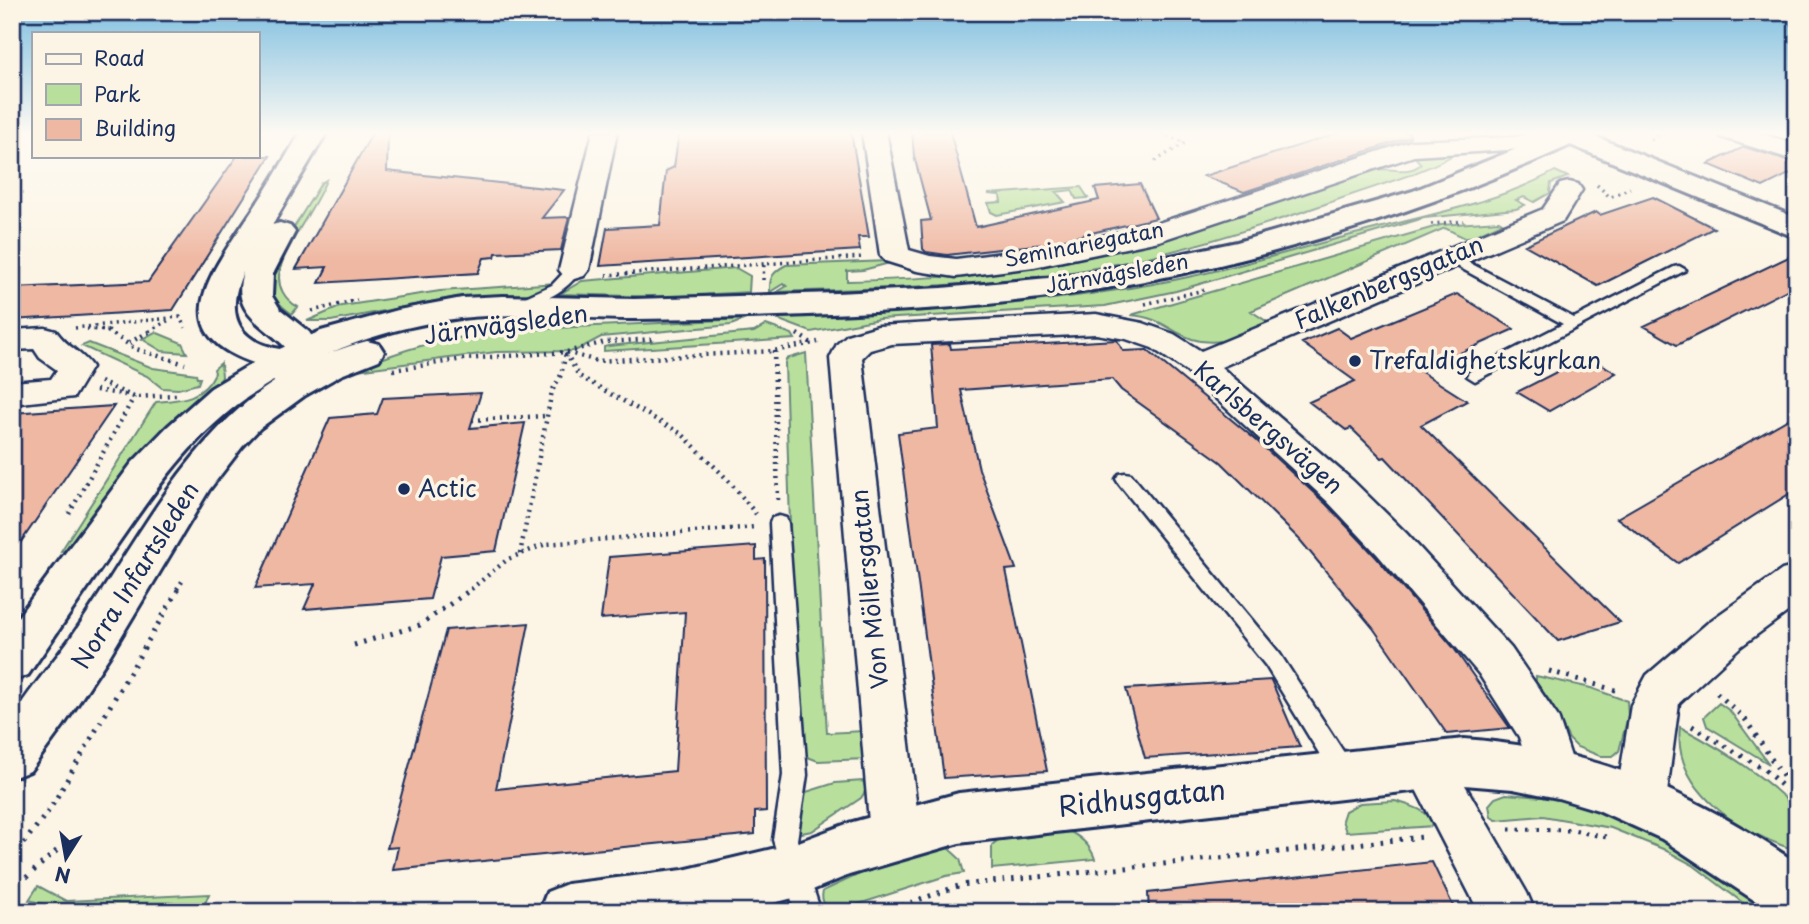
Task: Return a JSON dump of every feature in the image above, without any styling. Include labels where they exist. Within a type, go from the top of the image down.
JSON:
[{"type":"main road","points":[[288,175],[226,276],[216,305],[220,320],[228,335],[256,355],[295,358],[358,355]]},
{"type":"main road","points":[[267,403],[295,358],[298,339],[260,308],[255,296],[257,270],[314,175]]},
{"type":"main road","name":"Järnvägsleden","points":[[295,358],[363,329],[462,308],[503,306],[634,309],[942,298],[1080,284],[1242,250],[1410,201],[1478,175]]},
{"type":"main road","points":[[1670,175],[1797,229]]},
{"type":"main road","name":"Järnvägsleden","points":[[267,403],[304,380],[358,355],[403,340],[443,330],[634,309]]},
{"type":"main road","name":"Norra Infartsleden","points":[[12,661],[146,473],[180,436],[225,396],[295,358]]},
{"type":"main road","name":"Norra Infartsleden","points":[[12,755],[61,692],[197,479],[236,431],[267,403]]},
{"type":"main road","name":"Ridhusgatan","points":[[567,912],[684,898],[801,891],[849,849],[895,834],[966,817],[1429,768],[1464,762],[1552,772],[1628,820],[1714,839],[1797,896]]},
{"type":"street","points":[[574,270],[595,175]]},
{"type":"street","points":[[881,175],[895,255]]},
{"type":"street","name":"Seminariegatan","points":[[895,255],[928,265],[956,268],[1034,258],[1149,235],[1336,175]]},
{"type":"street","name":"Falkenbergsgatan","points":[[1198,364],[1553,215],[1569,190]]},
{"type":"street","name":"Karlsbergsvägen","points":[[840,342],[892,334],[1067,324],[1096,324],[1132,330],[1163,341],[1198,364],[1340,491],[1392,544],[1464,625],[1522,699],[1541,732],[1552,772]]},
{"type":"street","points":[[12,340],[46,338],[52,351],[75,368],[62,389],[12,393]]},
{"type":"street","name":"Von Möllersgatan","points":[[840,342],[846,358],[895,834]]},
{"type":"street","points":[[1628,820],[1654,705],[1663,689],[1725,634],[1797,582]]},
{"type":"street","points":[[1429,768],[1480,831],[1508,912]]},
{"type":"lane","points":[[1451,257],[1574,324]]},
{"type":"lane","points":[[503,306],[539,299],[562,285],[574,270]]},
{"type":"lane","points":[[1475,376],[1679,270]]},
{"type":"lane","points":[[1125,479],[1273,660],[1346,776]]},
{"type":"lane","points":[[772,525],[795,775],[785,840],[801,891]]},
{"type":"path","points":[[764,263],[895,255]]},
{"type":"path","points":[[186,364],[136,349],[106,330],[75,328],[180,317],[190,338]]},
{"type":"path","points":[[129,343],[173,318]]},
{"type":"path","points":[[391,370],[464,359],[566,352],[597,361],[774,351],[840,342]]},
{"type":"path","points":[[772,525],[774,351]]},
{"type":"path","points":[[520,554],[552,391],[561,375],[566,352]]},
{"type":"path","points":[[566,352],[579,376],[682,434],[772,525]]},
{"type":"path","points":[[62,389],[90,389],[134,397],[66,520]]},
{"type":"path","points":[[153,397],[179,395]]},
{"type":"path","points":[[472,420],[547,416]]},
{"type":"path","points":[[354,645],[420,625],[508,559],[546,544],[772,525]]},
{"type":"path","points":[[12,858],[50,809],[121,692],[183,580]]},
{"type":"path","points":[[1715,691],[1745,719],[1797,797]]},
{"type":"path","points":[[884,912],[961,885],[1480,831],[1573,830],[1628,820]]},
{"type":"path","points":[[12,890],[63,845]]},
{"type":"green space","points":[[1358,175],[1407,175],[1226,236],[1154,256],[1080,271],[976,283],[777,292],[787,286],[783,284],[770,292],[773,276],[786,265],[890,263],[847,271],[847,281],[998,272],[1089,257],[1210,224]]},
{"type":"green space","points":[[1547,175],[1568,177],[1551,183],[1550,193],[1534,202],[1524,197],[1516,200],[1525,205],[1516,209],[1424,218],[1176,291],[1105,306],[879,319],[811,332],[774,318],[925,311],[1124,289],[1243,264],[1459,208]]},
{"type":"green space","points":[[326,180],[288,249],[280,270],[279,282],[283,292],[289,301],[298,307],[292,314],[274,297],[270,284],[271,274],[291,233],[321,183]]},
{"type":"green space","points":[[1081,187],[1088,198],[1076,199],[1072,190],[1056,192],[1065,202],[997,215],[991,212],[988,203],[1001,202],[1000,195],[988,194]]},
{"type":"green space","points":[[1502,223],[1467,239],[1445,228],[1251,311],[1272,325],[1232,339],[1212,342],[1192,339],[1157,322],[1131,315],[1441,225]]},
{"type":"green space","points":[[736,268],[750,276],[749,292],[663,297],[560,294],[582,281]]},
{"type":"green space","points":[[557,283],[531,294],[462,296],[331,321],[307,321],[342,306],[440,291]]},
{"type":"green space","points":[[746,319],[731,325],[601,337],[575,351],[496,352],[357,370],[409,349],[491,333]]},
{"type":"green space","points":[[766,325],[792,334],[795,339],[604,351],[604,347],[608,346],[754,332]]},
{"type":"green space","points":[[155,332],[182,343],[187,353],[162,351],[142,339]]},
{"type":"green space","points":[[89,343],[153,368],[196,374],[197,378],[200,378],[198,384],[178,389],[162,388],[147,376],[82,346]]},
{"type":"green space","points":[[806,353],[827,733],[863,731],[866,759],[818,761],[805,756],[793,620],[785,363],[786,359]]},
{"type":"green space","points":[[221,363],[222,377],[216,387],[72,550],[61,551],[156,402],[182,399],[198,393],[210,382],[215,373],[214,369]]},
{"type":"green space","points":[[1536,676],[1591,688],[1627,701],[1628,716],[1619,751],[1613,756],[1600,756],[1577,747],[1569,739],[1551,703],[1536,682]]},
{"type":"green space","points":[[1719,703],[1730,711],[1769,764],[1707,726],[1704,717]]},
{"type":"green space","points":[[1680,727],[1742,764],[1771,785],[1797,810],[1797,850],[1755,834],[1715,807],[1699,790],[1687,771],[1681,750]]},
{"type":"green space","points":[[863,781],[866,790],[861,798],[812,831],[801,833],[796,821],[803,793],[835,783]]},
{"type":"green space","points":[[1506,794],[1554,798],[1598,810],[1664,836],[1774,912],[1755,912],[1693,865],[1663,849],[1611,828],[1543,816],[1496,820],[1491,817],[1489,805],[1495,798]]},
{"type":"green space","points":[[1395,801],[1424,812],[1434,826],[1346,832],[1342,820],[1345,811],[1360,803]]},
{"type":"green space","points":[[1066,830],[1084,841],[1095,859],[992,869],[992,845],[998,840]]},
{"type":"green space","points":[[946,846],[960,859],[964,873],[946,876],[840,910],[829,909],[823,901],[823,891],[879,865]]},
{"type":"green space","points":[[38,886],[66,901],[209,894],[202,910],[72,912],[29,900]]},
{"type":"building","points":[[223,175],[258,175],[173,310],[12,320],[12,288],[148,282]]},
{"type":"building","points":[[349,175],[425,175],[564,190],[542,218],[569,217],[561,250],[496,253],[495,257],[484,258],[478,273],[319,283],[327,267],[296,269]]},
{"type":"building","points":[[666,175],[858,175],[869,237],[858,237],[860,250],[600,266],[607,228],[660,225]]},
{"type":"building","points":[[919,175],[962,175],[976,227],[1099,200],[1095,188],[1140,184],[1156,218],[1044,244],[947,255],[926,252],[923,249],[921,221],[931,220]]},
{"type":"building","points":[[1207,175],[1295,175],[1244,192],[1204,176]]},
{"type":"building","points":[[1735,175],[1787,175],[1763,187]]},
{"type":"building","points":[[1653,197],[1714,228],[1598,286],[1525,245],[1596,212],[1600,215]]},
{"type":"building","points":[[1797,253],[1797,285],[1677,345],[1644,326]]},
{"type":"building","points":[[1457,294],[1514,329],[1420,371],[1467,401],[1421,425],[1620,622],[1558,641],[1385,457],[1382,458],[1351,428],[1346,430],[1309,402],[1355,381],[1302,343],[1337,328],[1351,338]]},
{"type":"building","points":[[1117,340],[1123,351],[1147,350],[1256,440],[1326,504],[1376,557],[1453,647],[1510,728],[1447,734],[1373,628],[1300,540],[1221,462],[1121,390],[1112,379],[961,390],[979,469],[1016,569],[1006,570],[1047,771],[944,778],[898,433],[938,428],[931,345],[950,344],[951,349]]},
{"type":"building","points":[[1588,356],[1616,373],[1549,411],[1517,392]]},
{"type":"building","name":"Actic","points":[[481,393],[470,428],[525,423],[496,551],[441,556],[430,599],[304,609],[315,584],[255,588],[330,418],[377,414],[383,398]]},
{"type":"building","points":[[114,406],[12,555],[12,413]]},
{"type":"building","points":[[1797,414],[1797,489],[1678,563],[1617,518]]},
{"type":"building","points":[[756,546],[756,560],[765,559],[766,811],[755,812],[755,834],[393,870],[398,847],[387,848],[446,630],[529,623],[496,789],[675,771],[685,612],[601,619],[609,557]]},
{"type":"building","points":[[1271,680],[1300,747],[1145,758],[1126,689]]},
{"type":"building","points":[[1432,862],[1456,912],[1149,912],[1148,893]]},
{"type":"place","name":"Trefaldighetskyrkan","points":[[1355,361]]},
{"type":"place","name":"Actic","points":[[404,489]]}]
